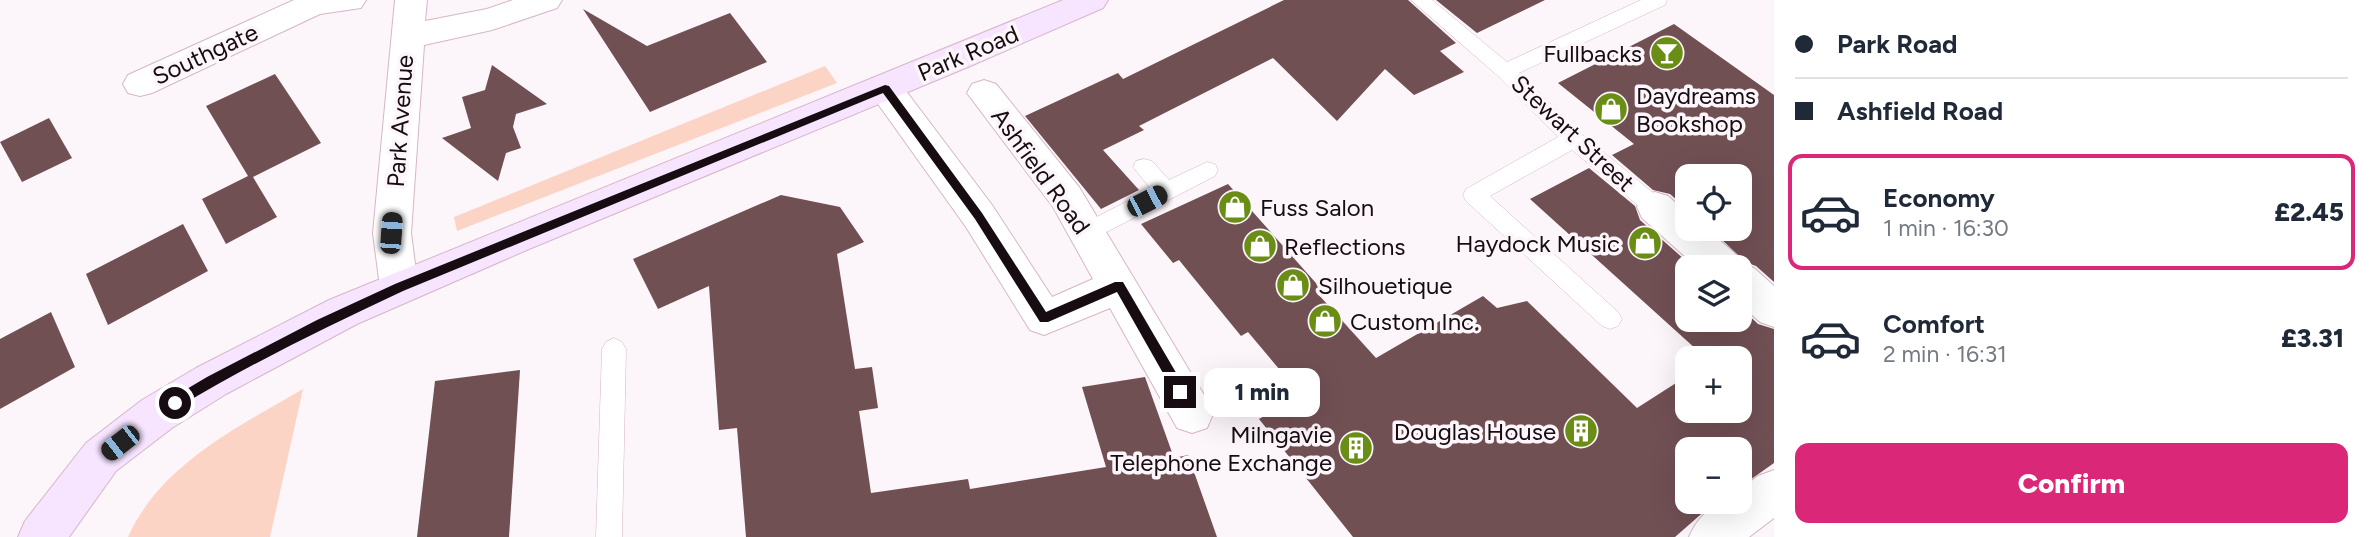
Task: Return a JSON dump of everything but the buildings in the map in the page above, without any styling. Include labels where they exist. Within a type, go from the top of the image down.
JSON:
[{"type":"main road","name":"Park Road","points":[[41,537],[101,457],[157,414],[211,381],[344,312],[1092,0]]},
{"type":"street","name":"Southgate","points":[[140,84],[314,4],[350,0]]},
{"type":"street","name":"Park Avenue","points":[[399,287],[391,233],[411,0]]},
{"type":"street","name":"Park Avenue","points":[[406,37],[492,19],[546,0]]},
{"type":"street","points":[[885,88],[979,216],[1044,318],[1119,286]]},
{"type":"street","name":"Ashfield Road","points":[[984,93],[1066,197],[1192,414]]},
{"type":"street","name":"Stewart Street","points":[[1655,207],[1710,255]]},
{"type":"street","points":[[1752,291],[1774,310]]},
{"type":"street","points":[[1712,537],[1774,491]]},
{"type":"lane","name":"Stewart Street","points":[[1420,0],[1505,71],[1573,139],[1655,207]]},
{"type":"lane","points":[[1505,71],[1658,0]]},
{"type":"lane","points":[[1573,139],[1474,195],[1610,319]]},
{"type":"lane","points":[[1144,167],[1167,191]]},
{"type":"lane","points":[[1087,232],[1207,170]]},
{"type":"lane","points":[[609,537],[614,349]]},
{"type":"shaded area","points":[[825,66],[837,83],[457,231],[454,217]]},
{"type":"shaded area","points":[[303,389],[270,537],[128,537],[142,512],[180,469],[203,450]]},
{"type":"place","name":"Fullbacks","points":[[1667,53]]},
{"type":"place","name":"Daydreams Bookshop","points":[[1611,109]]},
{"type":"place","name":"Fuss Salon","points":[[1235,207]]},
{"type":"place","name":"Haydock Music","points":[[1645,243]]},
{"type":"place","name":"Reflections","points":[[1260,246]]},
{"type":"place","name":"Silhouetique","points":[[1293,285]]},
{"type":"place","name":"Custom Inc.","points":[[1325,321]]},
{"type":"place","name":"Douglas House","points":[[1581,431]]},
{"type":"place","name":"Milngavie Telephone Exchange","points":[[1356,448]]},
{"type":"route","points":[[175,403],[211,381],[344,312],[399,287],[885,88],[979,216],[1044,318],[1119,286],[1180,392]]}]
